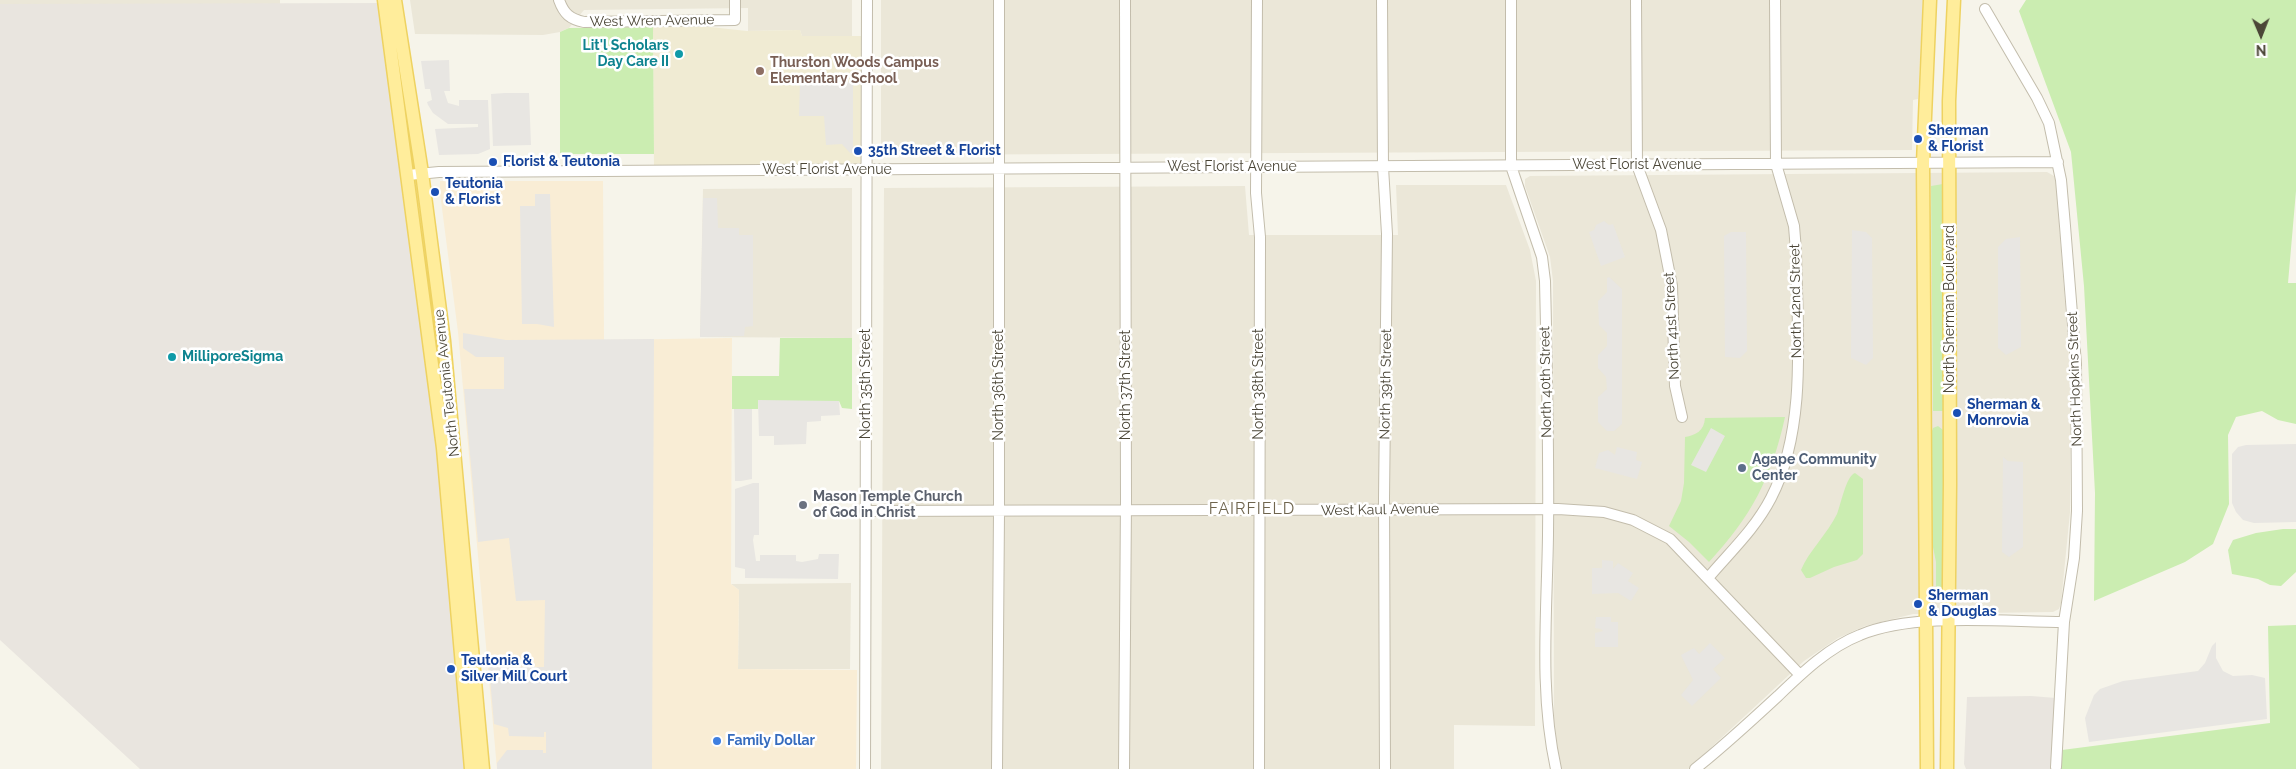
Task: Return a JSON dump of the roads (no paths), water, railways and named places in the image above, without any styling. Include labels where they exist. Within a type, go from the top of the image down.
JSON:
[{"type":"main road","name":"North Teutonia Avenue","points":[[384,0],[442,440],[471,769]]},
{"type":"main road","name":"North Teutonia Avenue","points":[[395,0],[422,174],[444,341],[483,769]]},
{"type":"main road","name":"North Sherman Boulevard","points":[[1927,769],[1923,163],[1930,0]]},
{"type":"main road","name":"North Sherman Boulevard","points":[[1948,769],[1948,100],[1954,0]]},
{"type":"street","name":"West Wren Avenue","points":[[559,0],[569,17],[584,22],[735,20],[735,0]]},
{"type":"street","name":"North 35th Street","points":[[865,769],[867,0]]},
{"type":"street","name":"North 36th Street","points":[[996,769],[999,512],[999,0]]},
{"type":"street","name":"North 37th Street","points":[[1124,769],[1126,511],[1125,0]]},
{"type":"street","name":"North 38th Street","points":[[1256,0],[1256,193],[1260,237],[1259,769]]},
{"type":"street","name":"North 39th Street","points":[[1382,0],[1383,167],[1387,234],[1384,769]]},
{"type":"street","name":"North 40th Street","points":[[1511,0],[1511,166],[1542,257],[1545,281],[1548,509],[1546,668],[1550,745],[1556,769]]},
{"type":"street","name":"North 41st Street","points":[[1636,0],[1637,165],[1661,230],[1672,286],[1675,386],[1682,417]]},
{"type":"street","name":"North 42nd Street","points":[[1708,578],[1746,536],[1770,500],[1784,467],[1795,415],[1796,251],[1794,226],[1776,164],[1775,0]]},
{"type":"street","name":"North Hopkins Street","points":[[1985,9],[2004,38],[2044,110],[2058,162],[2066,226],[2076,364],[2077,511],[2074,558],[2064,622],[2056,767]]},
{"type":"street","name":"West Florist Avenue","points":[[408,175],[449,172],[2058,162]]},
{"type":"street","name":"West Kaul Avenue","points":[[865,511],[1548,509],[1604,512],[1633,520],[1670,539],[1800,675]]},
{"type":"street","points":[[1695,769],[1800,675],[1825,655],[1860,635],[1887,627],[1926,621],[2064,622]]},
{"type":"place","name":"Lit'l Scholars Day Care II","points":[[679,54]]},
{"type":"place","name":"Thurston Woods Campus Elementary School","points":[[760,71]]},
{"type":"place","name":"Sherman & Florist","points":[[1918,139]]},
{"type":"place","name":"35th Street & Florist","points":[[858,151]]},
{"type":"place","name":"Florist & Teutonia","points":[[493,162]]},
{"type":"place","name":"Teutonia & Florist","points":[[435,192]]},
{"type":"place","name":"MilliporeSigma","points":[[172,357]]},
{"type":"place","name":"Sherman & Monrovia","points":[[1957,413]]},
{"type":"place","name":"Agape Community Center","points":[[1742,468]]},
{"type":"place","name":"Mason Temple Church of God in Christ","points":[[803,505]]},
{"type":"place","name":"Sherman & Douglas","points":[[1918,604]]},
{"type":"place","name":"Teutonia & Silver Mill Court","points":[[451,669]]},
{"type":"place","name":"Family Dollar","points":[[717,741]]},
{"type":"district","name":"FAIRFIELD","points":[[1252,509]]}]
